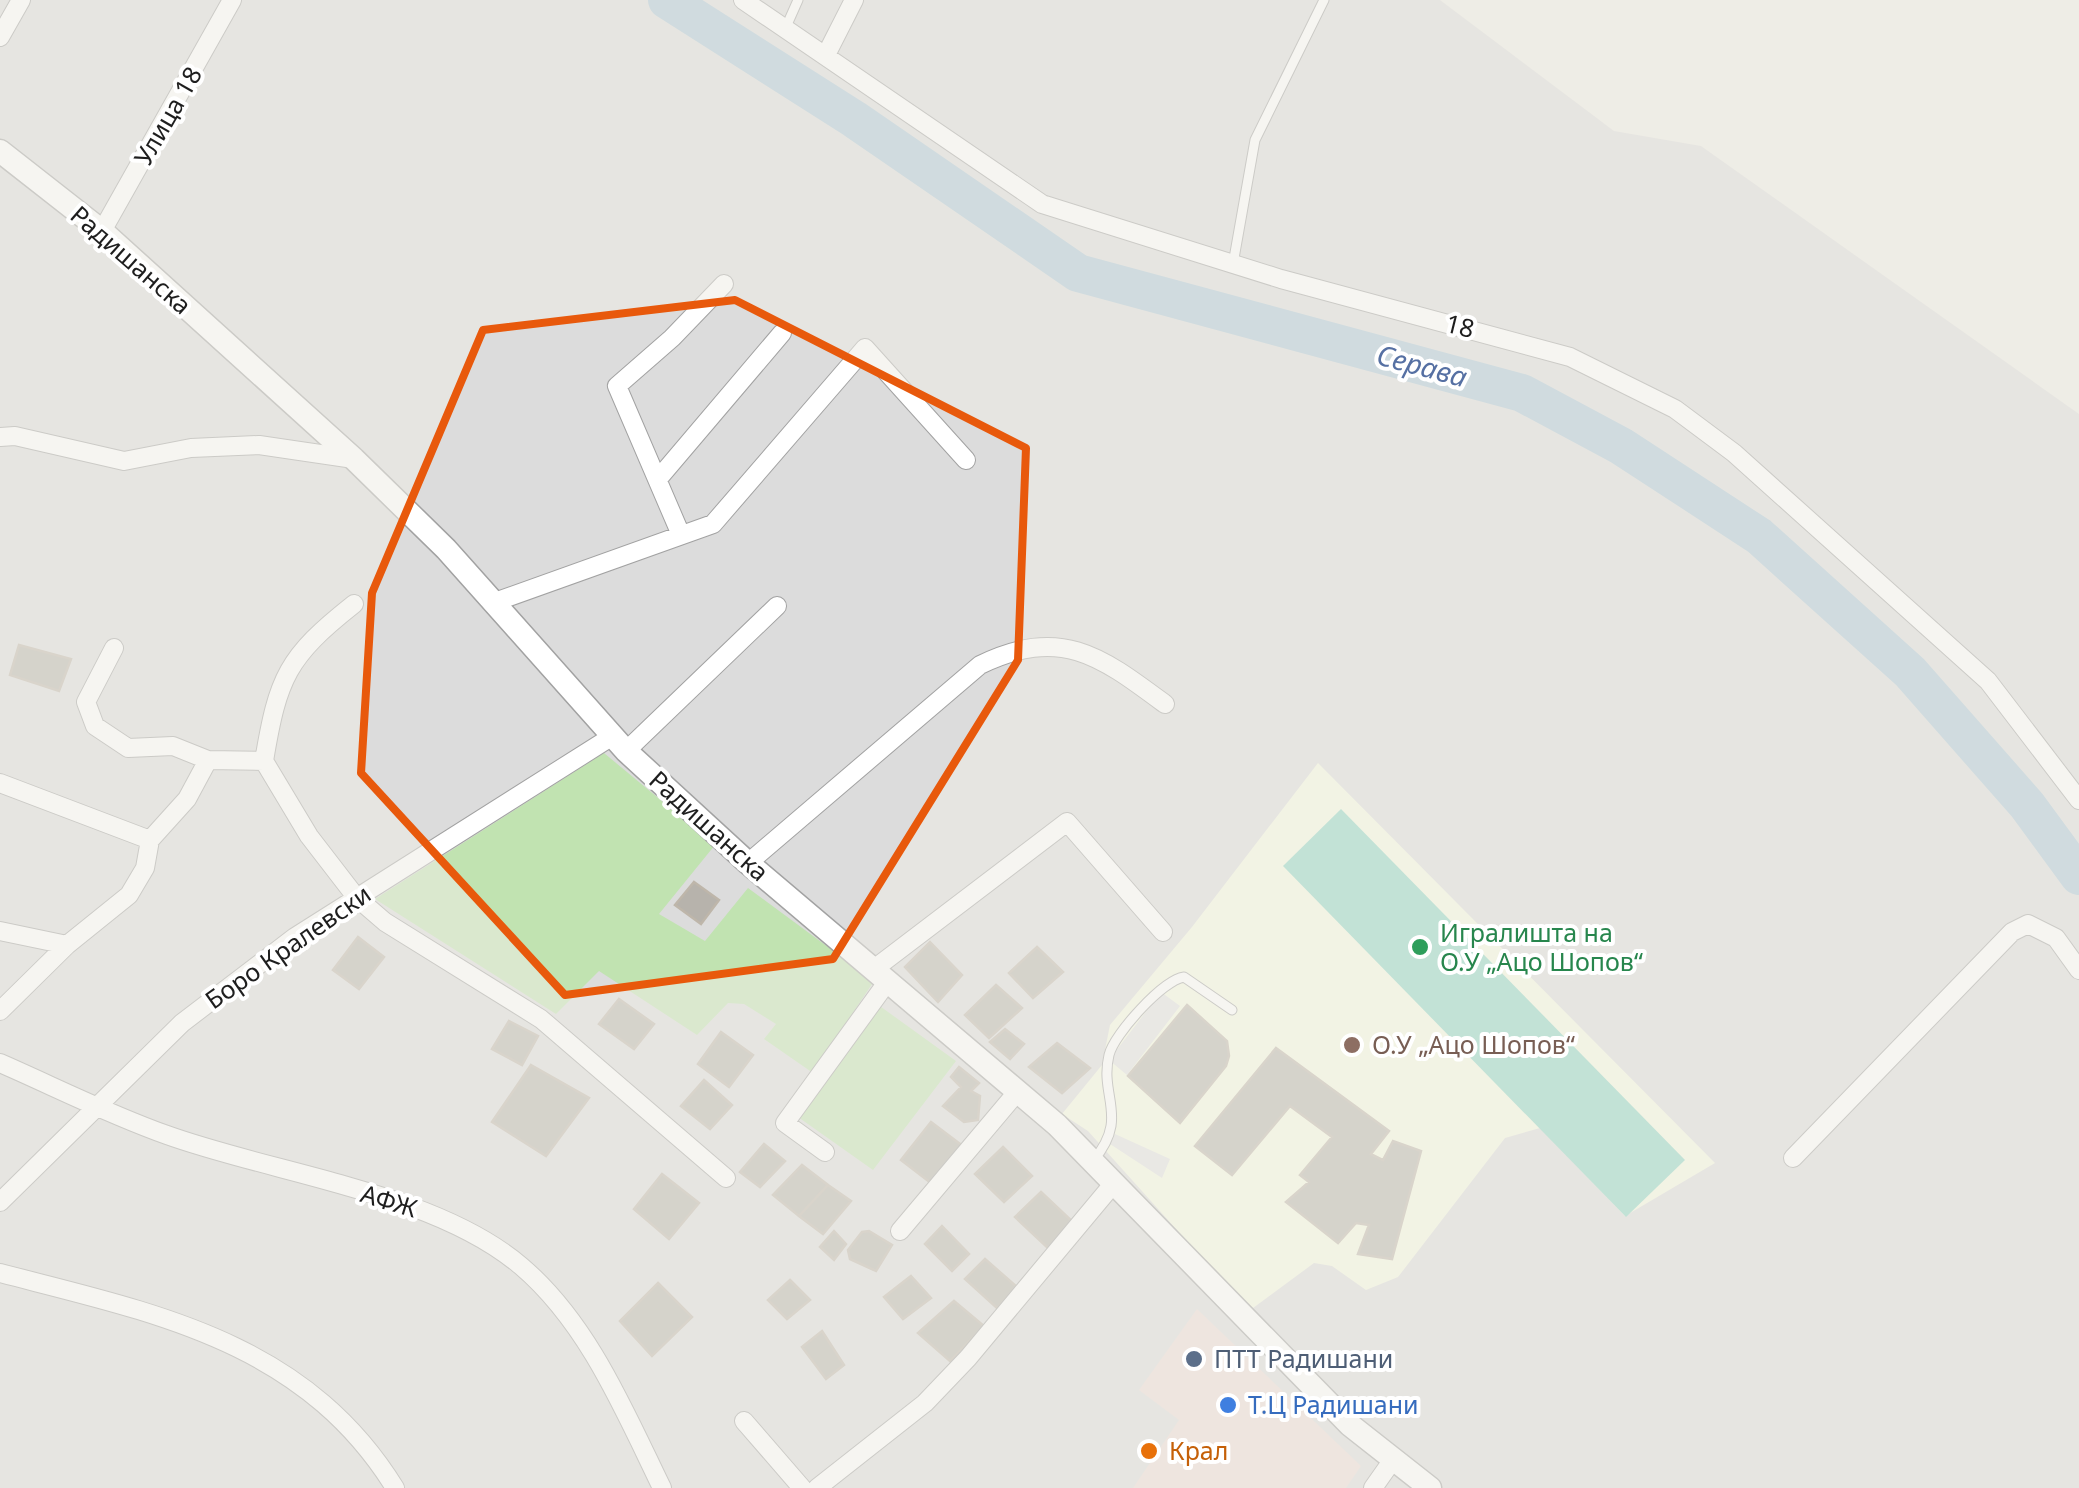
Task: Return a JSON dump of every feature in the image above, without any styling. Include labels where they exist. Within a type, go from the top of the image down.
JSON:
[{"type":"street","points":[[0,37],[21,0]]},
{"type":"street","name":"Улица 18","points":[[102,231],[232,0]]},
{"type":"street","name":"18","points":[[743,0],[1042,204],[1233,264],[1570,357],[1636,386],[1689,418],[1988,682],[2079,800]]},
{"type":"street","points":[[826,55],[854,0]]},
{"type":"street","name":"Радишанска","points":[[0,151],[102,231],[354,459],[446,548],[618,744],[748,863],[1018,1091],[1093,1160],[1350,1425],[1430,1488]]},
{"type":"street","points":[[680,535],[616,386],[672,338],[724,284]]},
{"type":"street","points":[[658,478],[782,333]]},
{"type":"street","points":[[492,603],[712,524],[865,348],[966,460]]},
{"type":"street","points":[[0,436],[124,462],[191,448],[259,445],[354,459]]},
{"type":"street","points":[[354,604],[318,632],[290,664],[276,694],[264,761],[309,836],[356,897],[386,922],[542,1018],[726,1178]]},
{"type":"street","name":"Боро Кралевски","points":[[0,1202],[182,1023],[295,936],[618,744],[777,606]]},
{"type":"street","points":[[748,863],[980,665],[1015,648],[1055,646],[1082,652],[1109,663],[1165,704]]},
{"type":"street","points":[[114,648],[86,702],[96,726],[128,748],[173,746],[208,760],[264,761]]},
{"type":"street","points":[[0,1011],[67,946],[129,895],[145,868],[150,840],[187,799],[208,760]]},
{"type":"street","points":[[0,783],[150,840]]},
{"type":"street","points":[[825,1152],[785,1123],[881,975],[1067,822],[1163,932]]},
{"type":"street","points":[[1793,1158],[2012,932],[2028,924],[2046,929],[2079,970]]},
{"type":"street","points":[[0,930],[67,946]]},
{"type":"street","name":"АФЖ","points":[[0,1062],[168,1135],[400,1203],[484,1239],[522,1267],[584,1336],[662,1488]]},
{"type":"street","points":[[900,1231],[1018,1091]]},
{"type":"street","points":[[817,1488],[946,1380],[1114,1182]]},
{"type":"street","points":[[0,1272],[148,1309],[250,1353],[322,1403],[382,1468],[395,1488]]},
{"type":"street","points":[[744,1421],[802,1488]]},
{"type":"street","points":[[1373,1488],[1392,1461]]},
{"type":"lane","points":[[786,28],[798,0]]},
{"type":"lane","points":[[1233,264],[1255,140],[1324,0]]},
{"type":"lane","points":[[1093,1160],[1110,1133],[1110,1050],[1160,987],[1184,977],[1232,1010]]},
{"type":"highlighted area","points":[[735,300],[1026,448],[1018,660],[833,959],[565,995],[361,773],[372,593],[483,330]]},
{"type":"shaded area","points":[[0,0],[1440,0],[1614,131],[1701,146],[2079,414],[2079,1488],[0,1488]]},
{"type":"shaded area","name":"О.У „Ацо Шопов“","points":[[1318,763],[1715,1163],[1625,1216],[1540,1128],[1505,1138],[1398,1277],[1366,1290],[1332,1266],[1314,1263],[1253,1308],[1230,1289],[1088,1131],[1062,1114],[1102,1065],[1110,1025],[1192,927]]},
{"type":"shaded area","name":"Игралишта на О.У „Ацо Шопов“","points":[[1341,809],[1685,1160],[1626,1217],[1283,866]]},
{"type":"shaded area","points":[[1161,992],[1180,1006],[1127,1075],[1109,1060]]},
{"type":"shaded area","points":[[1115,1134],[1170,1159],[1162,1178],[1110,1144]]},
{"type":"shaded area","name":"Т.Ц Радишани","points":[[1197,1309],[1361,1466],[1346,1488],[1133,1488],[1179,1420],[1139,1390]]},
{"type":"green space","points":[[604,753],[715,845],[659,914],[705,941],[748,888],[874,981],[813,1073],[764,1039],[776,1024],[744,1004],[728,1003],[697,1035],[599,971],[556,1014],[375,899]]},
{"type":"green space","points":[[877,1004],[956,1061],[873,1170],[798,1117]]},
{"type":"building","points":[[19,645],[71,659],[59,691],[10,675]]},
{"type":"building","points":[[694,882],[719,900],[701,924],[675,905]]},
{"type":"building","points":[[358,937],[384,957],[359,989],[333,970]]},
{"type":"building","points":[[930,942],[962,975],[938,1002],[905,967]]},
{"type":"building","points":[[1037,947],[1063,972],[1033,998],[1009,973]]},
{"type":"building","points":[[996,985],[1022,1008],[989,1038],[965,1015]]},
{"type":"building","points":[[619,999],[654,1024],[634,1049],[599,1024]]},
{"type":"building","points":[[1187,1005],[1227,1041],[1229,1056],[1226,1066],[1180,1123],[1128,1076]]},
{"type":"building","points":[[509,1021],[538,1036],[522,1065],[492,1049]]},
{"type":"building","points":[[1005,1029],[1024,1044],[1010,1059],[990,1042]]},
{"type":"building","points":[[721,1032],[753,1055],[729,1087],[698,1064]]},
{"type":"building","points":[[1057,1043],[1090,1068],[1062,1093],[1029,1067]]},
{"type":"building","points":[[1276,1048],[1389,1131],[1371,1154],[1383,1160],[1393,1141],[1421,1151],[1392,1259],[1358,1254],[1369,1225],[1356,1223],[1338,1243],[1286,1202],[1309,1182],[1300,1175],[1332,1137],[1290,1106],[1232,1175],[1195,1146]]},
{"type":"building","points":[[531,1065],[589,1098],[546,1156],[492,1122]]},
{"type":"building","points":[[959,1067],[979,1083],[971,1091],[980,1096],[978,1120],[964,1122],[943,1106],[961,1087],[951,1077]]},
{"type":"building","points":[[704,1080],[732,1105],[710,1129],[681,1106]]},
{"type":"building","points":[[931,1122],[964,1147],[931,1183],[901,1160]]},
{"type":"building","points":[[764,1144],[785,1161],[760,1187],[740,1172]]},
{"type":"building","points":[[1003,1147],[1032,1176],[1004,1202],[975,1174]]},
{"type":"building","points":[[802,1165],[828,1185],[799,1216],[773,1195]]},
{"type":"building","points":[[662,1174],[699,1203],[669,1239],[634,1209]]},
{"type":"building","points":[[828,1185],[851,1201],[823,1234],[799,1216]]},
{"type":"building","points":[[1041,1192],[1074,1223],[1050,1250],[1015,1217]]},
{"type":"building","points":[[942,1226],[969,1254],[952,1271],[925,1244]]},
{"type":"building","points":[[834,1231],[846,1244],[834,1260],[820,1247]]},
{"type":"building","points":[[869,1231],[892,1245],[876,1271],[850,1259],[848,1250],[862,1232]]},
{"type":"building","points":[[985,1259],[1017,1287],[997,1308],[965,1279]]},
{"type":"building","points":[[911,1276],[931,1298],[903,1319],[884,1297]]},
{"type":"building","points":[[790,1280],[810,1300],[787,1319],[768,1300]]},
{"type":"building","points":[[658,1283],[692,1317],[652,1356],[620,1321]]},
{"type":"building","points":[[954,1301],[984,1326],[950,1361],[918,1333]]},
{"type":"building","points":[[822,1331],[844,1365],[826,1379],[802,1347]]},
{"type":"waterway","name":"Серава","points":[[667,0],[854,119],[1078,273],[1522,393],[1621,446],[1759,536],[1910,672],[2027,805],[2079,876]]},
{"type":"place","name":"Игралишта на О.У „Ацо Шопов“","points":[[1420,947]]},
{"type":"place","name":"О.У „Ацо Шопов“","points":[[1352,1045]]},
{"type":"place","name":"ПТТ Радишани","points":[[1194,1359]]},
{"type":"place","name":"Т.Ц Радишани","points":[[1228,1405]]},
{"type":"place","name":"Крал","points":[[1149,1451]]}]
